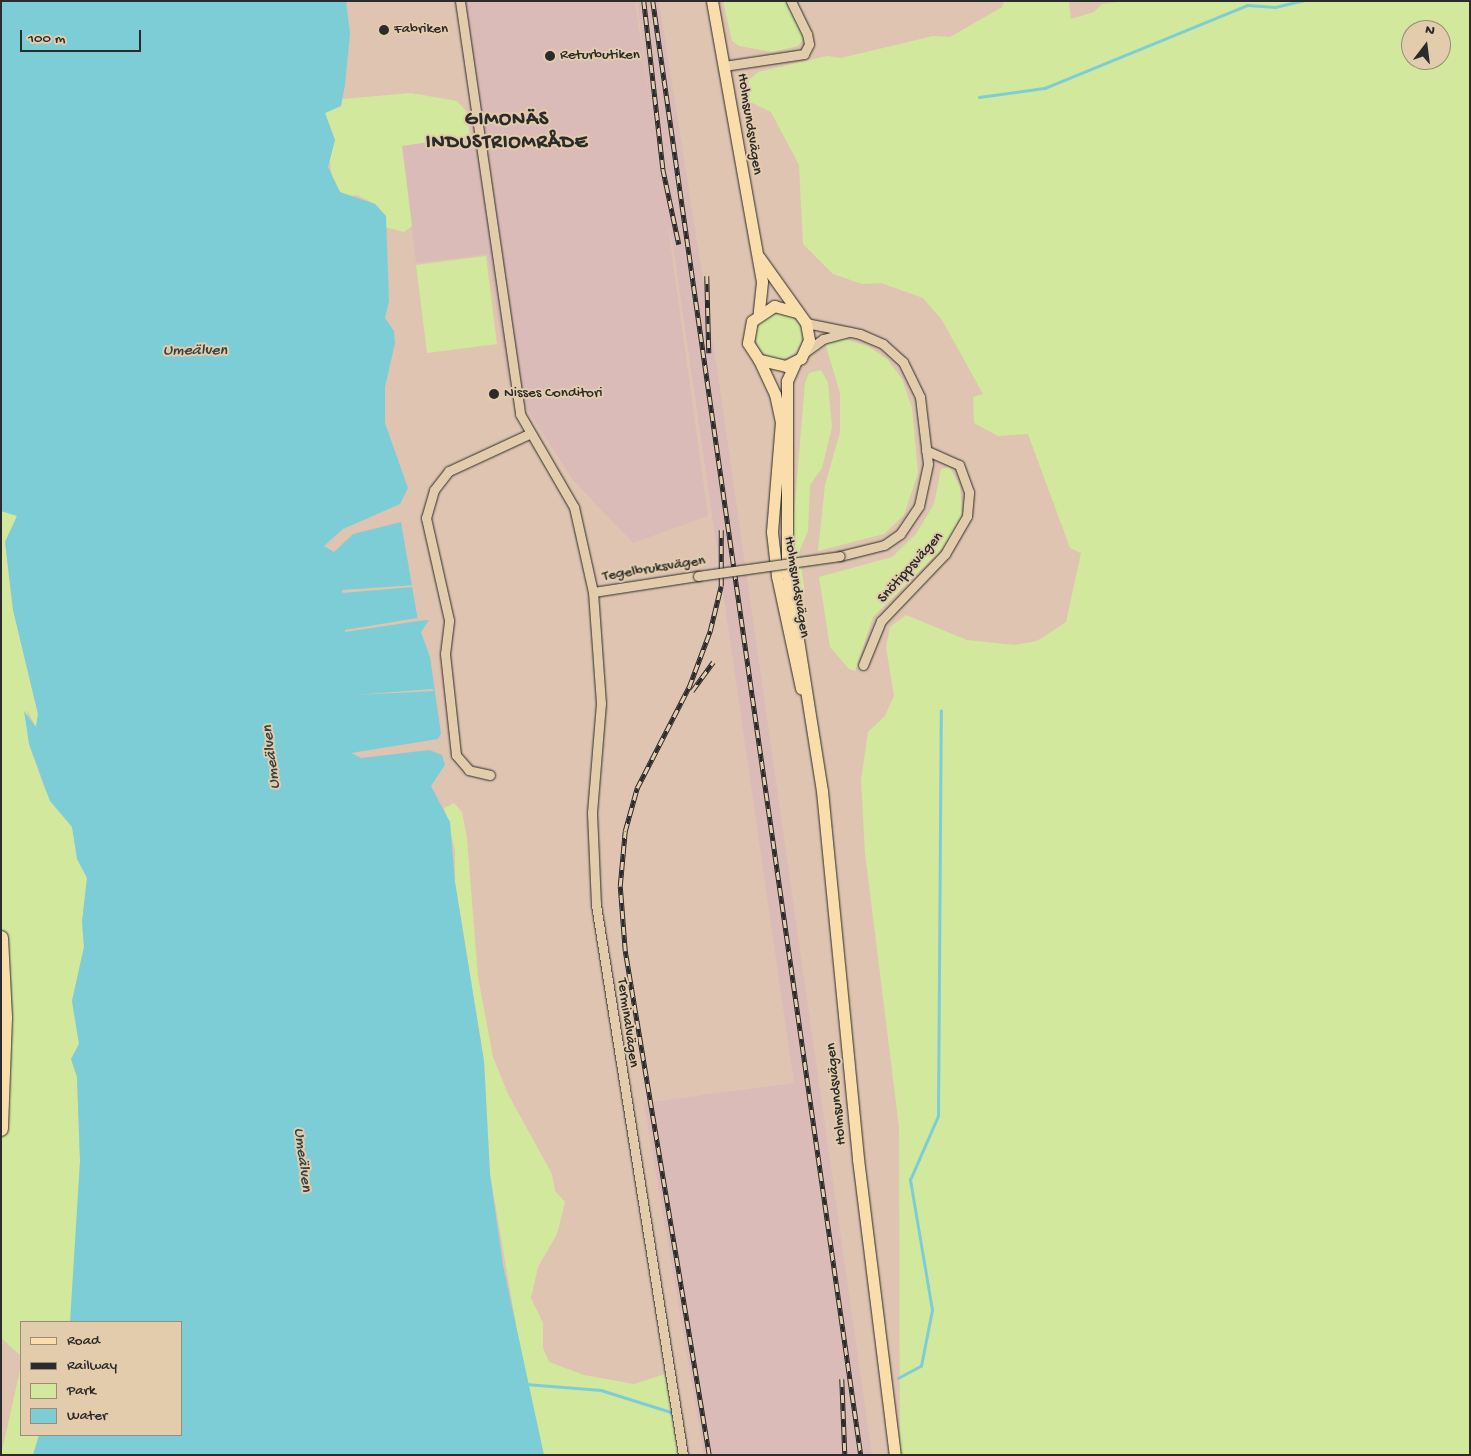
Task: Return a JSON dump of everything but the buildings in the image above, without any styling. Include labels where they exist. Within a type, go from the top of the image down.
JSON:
[{"type":"highway","points":[[1,938],[5,1018],[1,1129]]},
{"type":"main road","name":"Holmsundsvägen","points":[[712,1],[762,292],[759,313],[748,335],[775,394],[781,422],[773,495],[777,576],[814,730]]},
{"type":"main road","name":"Holmsundsvägen","points":[[755,252],[796,312],[806,323]]},
{"type":"main road","points":[[759,313],[780,306],[796,312]]},
{"type":"main road","points":[[805,352],[809,340],[806,323]]},
{"type":"main road","name":"Holmsundsvägen","points":[[805,352],[795,363],[787,381],[787,570],[814,730],[858,1159],[895,1455]]},
{"type":"main road","points":[[759,360],[777,367],[795,363]]},
{"type":"street","name":"Tegelbruksvägen","points":[[460,1],[502,310],[520,414],[529,434],[574,507],[593,592],[840,556],[884,545],[911,521],[925,492],[926,450],[920,398],[911,374],[883,344],[851,332],[806,323]]},
{"type":"street","points":[[724,66],[804,54],[807,34],[791,1]]},
{"type":"street","points":[[805,352],[824,339],[851,332]]},
{"type":"street","points":[[490,775],[469,770],[456,755],[445,648],[449,620],[426,518],[434,490],[449,471],[529,434]]},
{"type":"street","name":"Snötippsvägen","points":[[863,665],[881,621],[945,554],[967,516],[970,492],[959,465],[926,450]]},
{"type":"street","name":"Terminalvägen","points":[[593,592],[601,703],[592,814],[596,905],[683,1455]]},
{"type":"shaded area","points":[[460,1],[635,1],[651,110],[637,1],[659,1],[717,368],[872,1455],[704,1455],[644,1103],[794,1083],[673,245],[668,227],[708,516],[633,543],[573,480],[507,378],[488,254],[416,263],[402,145],[479,135]]},
{"type":"green space","points":[[723,1],[787,1],[804,38],[798,46],[772,52],[739,46],[732,41]]},
{"type":"green space","points":[[1004,1],[1069,1],[1071,19],[1094,12],[1102,4],[1127,1],[1470,1],[1470,1455],[900,1455],[899,1127],[865,853],[861,780],[868,732],[885,716],[894,696],[886,647],[890,627],[906,615],[967,640],[1015,645],[1037,641],[1066,622],[1081,553],[1070,548],[1028,434],[998,436],[974,423],[973,397],[983,394],[942,320],[923,298],[881,283],[862,284],[833,274],[803,244],[799,165],[771,112],[748,101],[749,80],[758,72],[827,56],[841,58],[933,36],[950,37],[1002,7]]},
{"type":"green space","points":[[411,93],[457,101],[466,111],[470,136],[402,146],[412,226],[404,232],[384,227],[386,216],[375,204],[357,195],[346,197],[333,185],[329,154],[335,140],[325,113],[341,106],[342,99]]},
{"type":"green space","points":[[486,256],[497,344],[427,353],[416,265]]},
{"type":"green space","points":[[774,313],[784,313],[798,323],[802,336],[798,349],[792,355],[784,359],[774,359],[760,349],[756,341],[756,331],[766,317]]},
{"type":"green space","points":[[840,338],[868,346],[888,360],[902,379],[912,408],[918,473],[904,515],[884,534],[818,551],[825,485],[840,432],[840,393],[825,343]]},
{"type":"green space","points":[[821,370],[828,383],[832,427],[822,468],[810,485],[808,531],[799,552],[805,593],[797,591],[791,556],[794,514],[805,383],[809,373]]},
{"type":"green space","points":[[950,467],[960,487],[962,516],[948,543],[873,617],[855,671],[849,669],[830,647],[819,577],[892,557],[916,534],[934,504],[941,469]]},
{"type":"green space","points":[[1,511],[17,516],[5,542],[13,610],[38,714],[36,727],[27,710],[29,744],[45,790],[72,827],[87,878],[82,922],[84,947],[72,1001],[79,1044],[71,1059],[77,1077],[80,1161],[72,1316],[70,1321],[20,1321],[20,1355],[1,1338]]},
{"type":"green space","points":[[454,803],[462,812],[467,838],[478,977],[493,1057],[508,1094],[552,1174],[555,1191],[565,1202],[557,1234],[538,1267],[531,1298],[543,1323],[543,1348],[549,1362],[584,1375],[634,1384],[665,1374],[678,1455],[544,1455],[528,1394],[490,1174],[484,1061],[455,882],[455,850],[444,808]]},
{"type":"green space","points":[[20,1370],[20,1436],[39,1436],[33,1455],[1,1455]]},
{"type":"water","name":"Umeälven","points":[[1,1],[346,1],[350,34],[345,85],[341,106],[325,113],[335,140],[328,167],[340,192],[375,204],[386,216],[389,301],[385,318],[394,331],[395,343],[385,387],[385,423],[408,488],[400,504],[343,529],[324,546],[334,552],[353,534],[401,522],[418,621],[429,620],[421,632],[430,657],[441,734],[438,739],[351,753],[361,758],[429,750],[442,755],[445,765],[431,786],[450,822],[455,882],[484,1061],[490,1174],[503,1265],[544,1455],[33,1455],[39,1436],[182,1436],[182,1321],[70,1321],[80,1161],[77,1077],[71,1059],[79,1044],[72,1001],[84,947],[82,922],[87,878],[77,859],[72,827],[50,801],[29,744],[24,711],[36,727],[38,714],[13,610],[5,542],[17,516],[1,511]]},
{"type":"pier","points":[[415,585],[412,587],[343,593],[342,590]]},
{"type":"pier","points":[[417,618],[418,621],[345,632],[345,630]]},
{"type":"pier","points":[[432,689],[434,691],[354,695]]},
{"type":"waterway","points":[[979,97],[1045,88],[1247,5],[1275,7],[1302,1]]},
{"type":"waterway","points":[[898,1378],[921,1366],[932,1310],[910,1180],[938,1116],[941,711]]},
{"type":"waterway","points":[[526,1384],[601,1390],[674,1413]]},
{"type":"railway","points":[[644,1],[663,169],[679,244]]},
{"type":"railway","points":[[653,1],[861,1455]]},
{"type":"railway","points":[[707,276],[709,353]]},
{"type":"railway","points":[[709,1455],[625,951],[620,886],[625,831],[637,788],[689,687],[710,631],[721,586],[721,530]]},
{"type":"railway","points":[[692,691],[713,662]]},
{"type":"railway","points":[[842,1379],[845,1455]]},
{"type":"place","name":"Fabriken","points":[[384,30]]},
{"type":"place","name":"Returbutiken","points":[[550,56]]},
{"type":"place","name":"Nisses Conditori","points":[[494,394]]},
{"type":"district","name":"GIMONÄS INDUSTRIOMRÅDE","points":[[507,132]]}]
